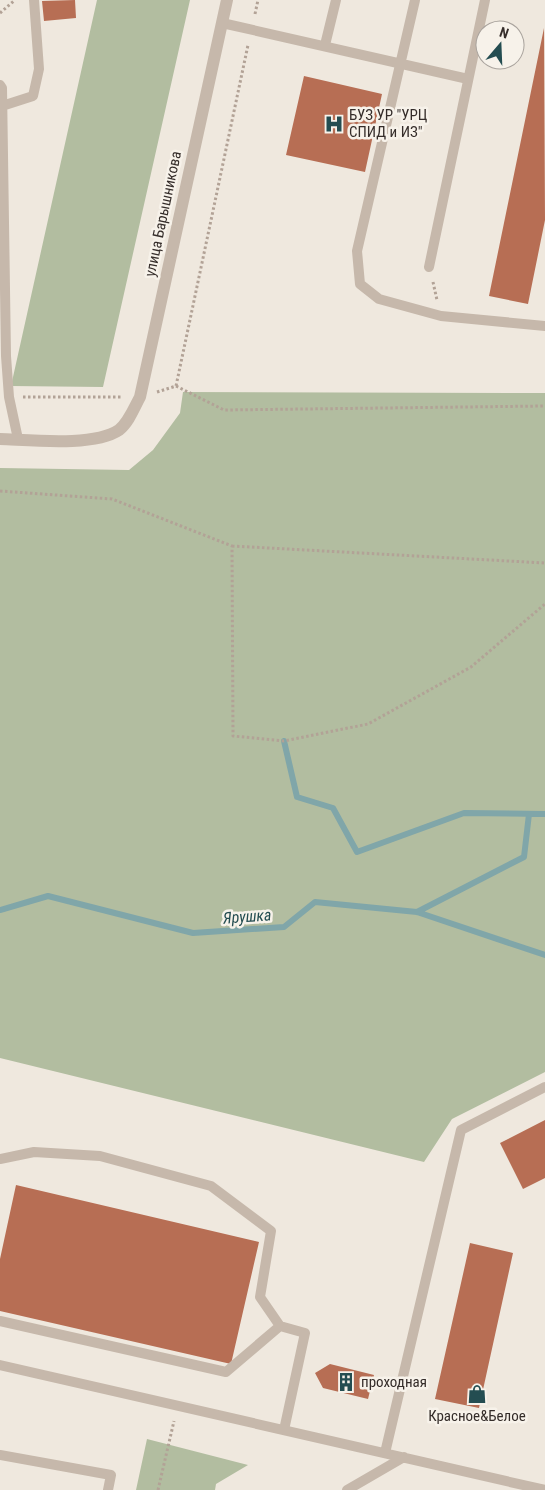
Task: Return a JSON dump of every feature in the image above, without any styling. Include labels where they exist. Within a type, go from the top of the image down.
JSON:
[{"type":"street","name":"улица Барышникова","points":[[18,439],[86,440],[102,437],[119,429],[131,415],[140,397],[227,0]]},
{"type":"street","points":[[0,439],[18,439]]},
{"type":"lane","points":[[2,106],[33,96],[39,68],[34,0]]},
{"type":"lane","points":[[325,45],[336,0]]},
{"type":"lane","points":[[415,0],[357,250],[360,284],[379,299],[441,316],[545,326]]},
{"type":"lane","points":[[429,266],[485,0]]},
{"type":"lane","points":[[222,23],[401,62],[468,79]]},
{"type":"lane","points":[[0,86],[2,88],[2,199],[6,356],[9,397],[18,439]]},
{"type":"lane","points":[[385,1453],[461,1130],[545,1087]]},
{"type":"lane","points":[[0,1159],[34,1152],[100,1156],[211,1186],[271,1231],[260,1297],[280,1326],[305,1333],[284,1430]]},
{"type":"lane","points":[[0,1322],[226,1372],[280,1326]]},
{"type":"lane","points":[[0,1365],[404,1457],[518,1487],[545,1490]]},
{"type":"lane","points":[[0,1455],[111,1476],[108,1490]]},
{"type":"lane","points":[[347,1490],[404,1457]]},
{"type":"path","points":[[0,13],[15,0]]},
{"type":"path","points":[[176,386],[252,29]]},
{"type":"path","points":[[429,266],[441,316]]},
{"type":"path","points":[[9,397],[140,397],[176,386],[224,410],[545,406]]},
{"type":"path","points":[[0,491],[112,499],[232,546],[545,563]]},
{"type":"path","points":[[232,546],[233,736],[284,741],[368,724],[471,667],[545,604]]},
{"type":"path","points":[[158,1490],[178,1405]]},
{"type":"green space","points":[[97,0],[190,0],[103,387],[11,386]]},
{"type":"green space","points":[[183,392],[545,393],[545,1072],[452,1119],[424,1162],[0,1058],[0,468],[129,470],[153,450],[180,413]]},
{"type":"green space","points":[[147,1439],[248,1465],[216,1484],[215,1490],[136,1490]]},
{"type":"building","points":[[75,0],[76,18],[44,21],[42,1]]},
{"type":"building","points":[[544,28],[545,220],[528,304],[489,296]]},
{"type":"building","name":"БУЗ УР \"УРЦ СПИД и ИЗ\"","points":[[304,76],[382,94],[365,172],[286,155]]},
{"type":"building","points":[[545,1120],[545,1178],[523,1189],[500,1143]]},
{"type":"building","points":[[16,1185],[259,1242],[231,1364],[0,1311],[0,1259]]},
{"type":"building","points":[[470,1243],[513,1253],[479,1408],[435,1399]]},
{"type":"building","name":"проходная","points":[[330,1364],[374,1375],[368,1399],[323,1388],[315,1373]]},
{"type":"waterway","points":[[284,741],[297,797],[333,808],[357,852],[464,813],[545,814]]},
{"type":"waterway","points":[[417,912],[524,857],[529,814]]},
{"type":"waterway","name":"Ярушка","points":[[0,910],[48,896],[193,933],[284,927],[315,902],[417,912],[545,955]]},
{"type":"place","name":"БУЗ УР \"УРЦ СПИД и ИЗ\"","points":[[334,124]]},
{"type":"place","name":"проходная","points":[[346,1382]]},
{"type":"place","name":"Красное&Белое","points":[[477,1394]]}]
